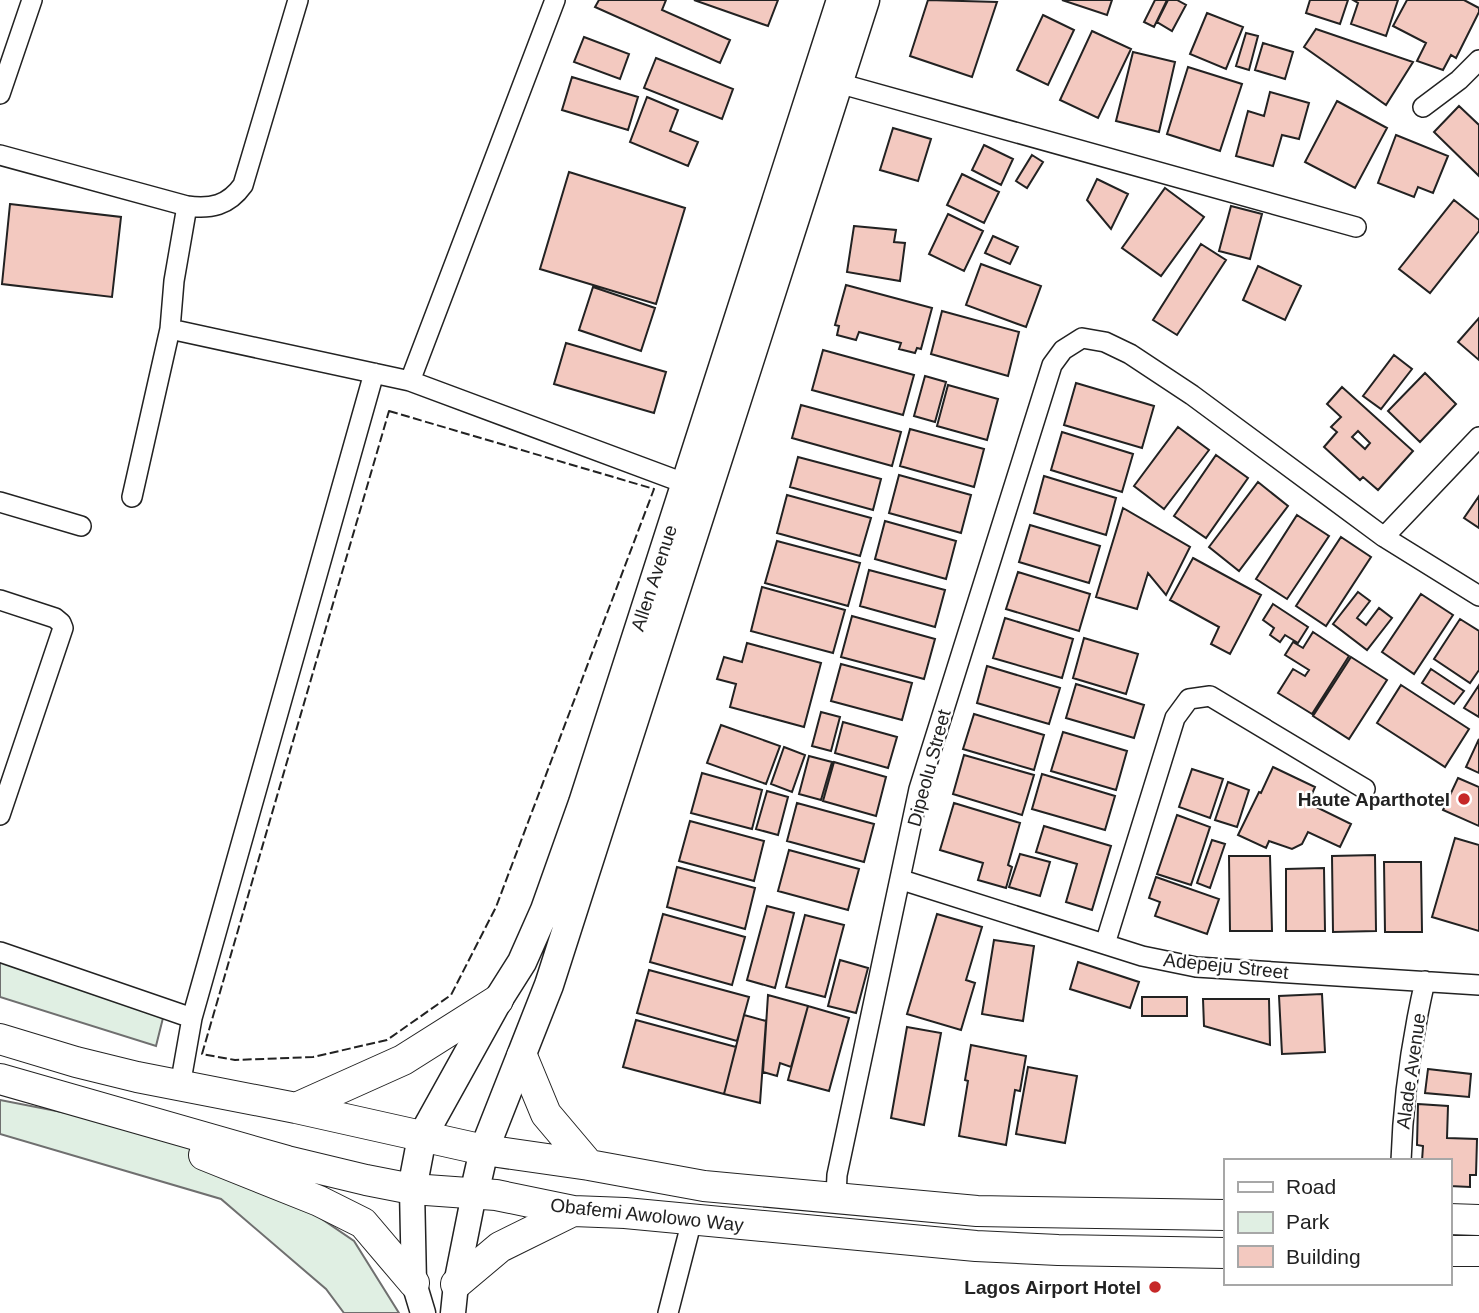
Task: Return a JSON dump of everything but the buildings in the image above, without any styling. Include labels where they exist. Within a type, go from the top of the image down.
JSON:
[{"type":"main road","name":"Allen Avenue","points":[[412,1189],[422,1137],[522,962],[545,910],[583,803],[841,0]]},
{"type":"main road","name":"Allen Avenue","points":[[474,1194],[484,1150],[549,985],[865,0]]},
{"type":"main road","points":[[296,1108],[403,1060],[498,1000]]},
{"type":"main road","name":"Obafemi Awolowo Way","points":[[0,1039],[76,1062],[180,1086],[296,1108],[484,1150],[589,1165],[704,1186],[977,1211],[1224,1215]]},
{"type":"main road","points":[[522,1056],[546,1114],[589,1165]]},
{"type":"main road","points":[[0,1079],[264,1177],[319,1201],[363,1223],[414,1283]]},
{"type":"main road","name":"Obafemi Awolowo Way","points":[[0,1079],[287,1161],[412,1189],[496,1195],[573,1211],[625,1213],[976,1246],[1224,1252]]},
{"type":"main road","points":[[454,1299],[500,1247],[573,1211]]},
{"type":"main road","points":[[1451,1219],[1479,1220]]},
{"type":"main road","points":[[1451,1251],[1479,1251]]},
{"type":"street","points":[[0,94],[32,0]]},
{"type":"street","points":[[0,155],[187,206],[219,206],[234,198],[243,185],[298,0]]},
{"type":"street","points":[[410,381],[555,0]]},
{"type":"street","points":[[1423,107],[1459,80],[1479,60]]},
{"type":"street","points":[[838,83],[1356,227]]},
{"type":"street","points":[[132,498],[170,329],[174,281],[187,206]]},
{"type":"street","points":[[170,329],[410,381],[684,483]]},
{"type":"street","name":"Dipeolu Street","points":[[836,1197],[837,1175],[919,789],[1052,365],[1063,350],[1082,338],[1105,342],[1130,354],[1192,395],[1384,537]]},
{"type":"street","points":[[180,1086],[192,1017],[374,373]]},
{"type":"street","points":[[1479,437],[1384,537],[1479,596]]},
{"type":"street","points":[[0,502],[81,526]]},
{"type":"street","points":[[0,600],[55,618],[63,628],[0,815]]},
{"type":"street","points":[[1105,944],[1175,718],[1189,699],[1210,696],[1365,789]]},
{"type":"street","name":"Adepeju Street","points":[[901,880],[1142,956],[1196,967],[1479,985]]},
{"type":"street","points":[[0,952],[192,1017]]},
{"type":"street","name":"Alade Avenue","points":[[1401,1159],[1407,1069],[1425,981]]},
{"type":"street","points":[[412,1189],[414,1283],[424,1313]]},
{"type":"street","points":[[454,1299],[474,1194]]},
{"type":"street","points":[[668,1313],[692,1220]]},
{"type":"green space","points":[[0,959],[163,1018],[156,1046],[0,997]]},
{"type":"green space","points":[[0,1100],[87,1117],[144,1123],[253,1172],[354,1241],[399,1313],[344,1313],[326,1289],[221,1199],[0,1134]]},
{"type":"fence","points":[[389,411],[654,489],[496,907],[451,995],[387,1040],[313,1057],[235,1060],[202,1054],[389,411]]},
{"type":"place","name":"Haute Aparthotel","points":[[1464,799]]},
{"type":"place","name":"Lagos Airport Hotel","points":[[1155,1287]]}]
